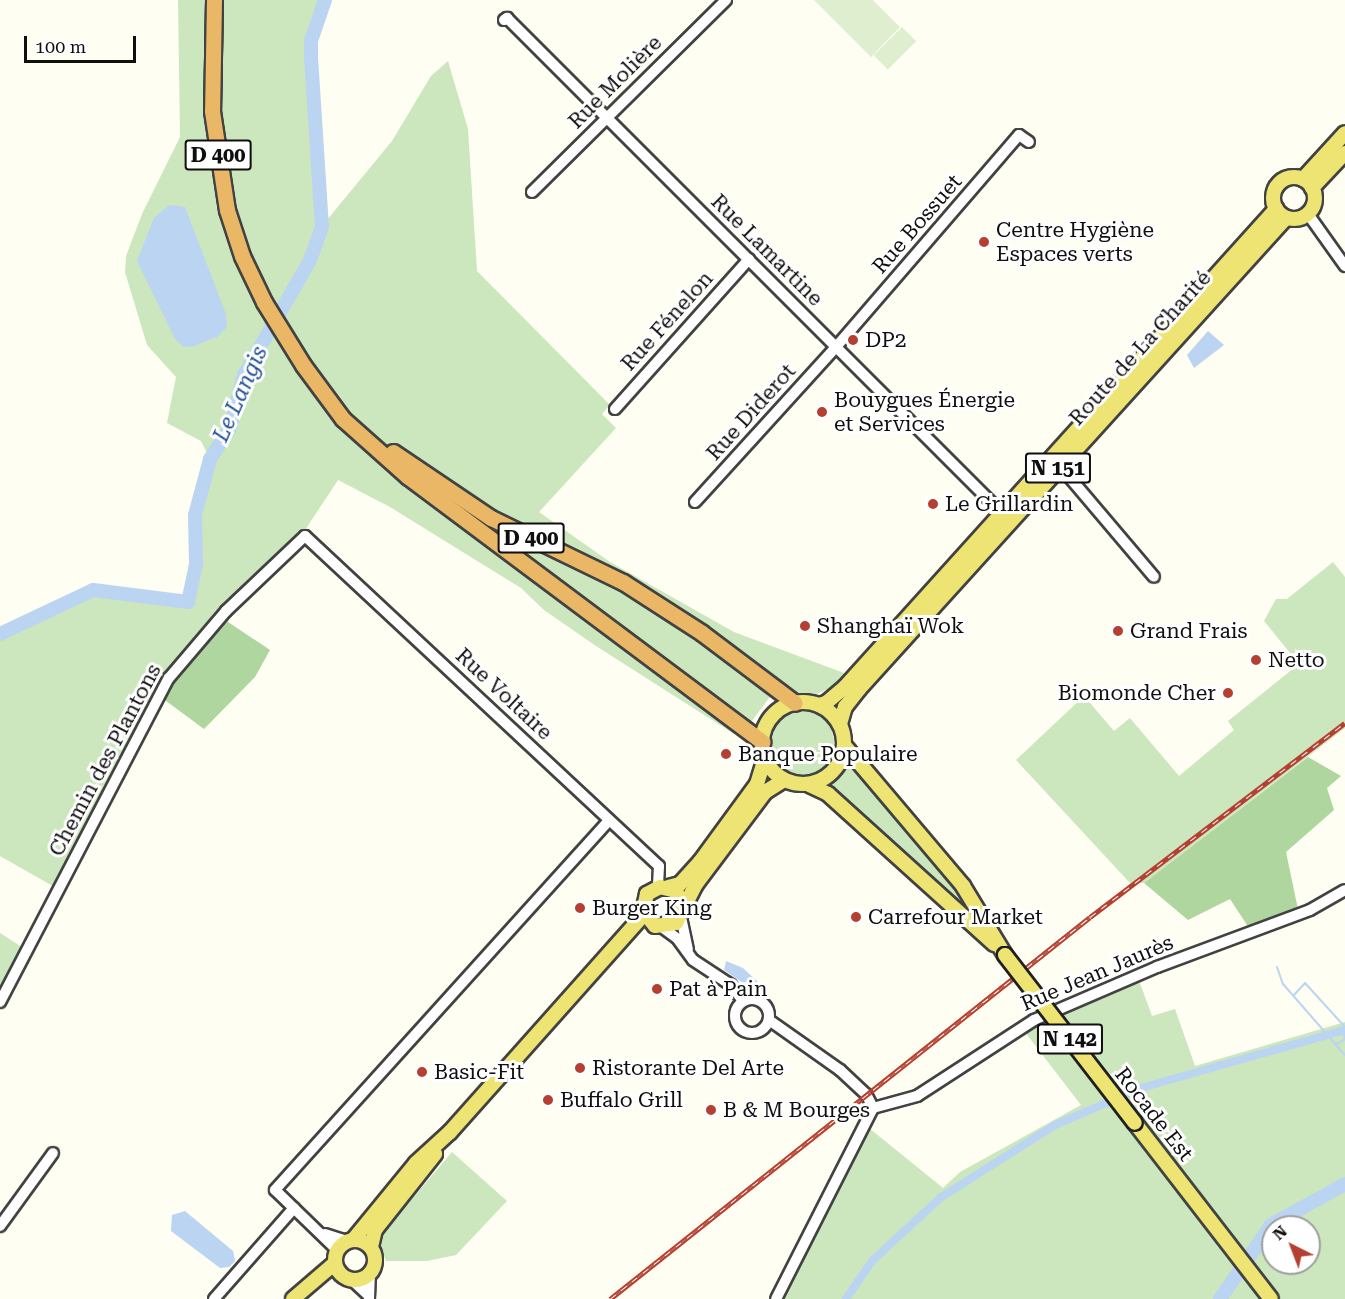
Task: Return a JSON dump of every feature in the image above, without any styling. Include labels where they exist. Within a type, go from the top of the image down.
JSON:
[{"type":"highway","name":"D 400","points":[[214,0],[213,111],[218,162],[233,228],[264,302],[324,394],[366,442],[406,476],[762,742]]},
{"type":"highway","name":"D 400","points":[[324,394],[448,492],[537,542],[623,582],[702,633],[795,703]]},
{"type":"main road","points":[[1308,184],[1345,133]]},
{"type":"main road","points":[[1308,184],[1345,153]]},
{"type":"main road","points":[[1289,177],[1308,184],[1315,200],[1308,214],[1298,219],[1281,213],[1273,194],[1277,186],[1289,177]]},
{"type":"main road","name":"Route de La Charité","points":[[840,724],[845,707],[859,689],[1060,466],[1281,213]]},
{"type":"main road","name":"Route de La Charité","points":[[819,705],[826,703],[845,687],[1001,512],[1281,213]]},
{"type":"main road","points":[[653,922],[644,899],[663,887],[680,884],[700,862],[757,784],[765,758],[762,742],[771,717],[795,703],[819,705],[840,724],[844,745],[836,767],[828,775],[807,784],[784,780],[765,758]]},
{"type":"main road","name":"Rocade Est","points":[[844,745],[963,886],[1005,955],[1271,1299]]},
{"type":"main road","points":[[344,1258],[370,1273],[375,1260],[371,1247],[375,1230],[450,1132],[622,943],[653,922],[674,925],[765,792],[784,780]]},
{"type":"main road","name":"Rocade Est","points":[[807,784],[828,794],[1005,955]]},
{"type":"main road","points":[[663,887],[680,895],[682,911]]},
{"type":"main road","points":[[307,1299],[344,1258],[416,1163],[450,1132]]},
{"type":"main road","points":[[293,1299],[344,1258],[371,1247]]},
{"type":"street","name":"Rue Molière","points":[[532,192],[726,0]]},
{"type":"street","name":"Rue Lamartine","points":[[504,20],[507,18],[1001,512]]},
{"type":"street","name":"Rue Bossuet","points":[[836,347],[1019,135],[1029,142]]},
{"type":"street","points":[[1308,214],[1345,266]]},
{"type":"street","name":"Rue Fénelon","points":[[615,409],[749,258]]},
{"type":"street","name":"Rue Diderot","points":[[695,502],[836,347]]},
{"type":"street","points":[[1060,466],[1154,577]]},
{"type":"street","name":"Rue Voltaire","points":[[305,536],[659,866],[663,887]]},
{"type":"street","name":"Chemin des Plantons","points":[[0,1002],[169,678],[226,611],[305,536]]},
{"type":"street","points":[[368,1296],[344,1258],[324,1234],[275,1190],[609,820]]},
{"type":"street","name":"Rue Jean Jaurès","points":[[873,1108],[917,1096],[1034,1020],[1157,967],[1310,910],[1345,890]]},
{"type":"street","points":[[682,911],[688,953]]},
{"type":"street","points":[[653,922],[693,960],[731,985],[743,1001]]},
{"type":"street","points":[[769,1020],[758,1032],[742,1030],[735,1015],[743,1001],[754,999],[764,1004],[769,1020],[840,1070],[861,1089],[873,1108],[776,1299]]},
{"type":"street","points":[[0,1226],[53,1153]]},
{"type":"street","points":[[214,1299],[294,1208]]},
{"type":"street","points":[[368,1296],[370,1273]]},
{"type":"green space","points":[[178,0],[325,0],[311,41],[322,226],[392,141],[431,76],[448,61],[468,129],[477,271],[610,405],[602,414],[616,428],[539,512],[610,562],[734,632],[844,673],[832,687],[815,695],[775,690],[743,733],[734,734],[596,646],[544,610],[521,588],[390,507],[338,480],[307,527],[305,536],[191,650],[58,889],[0,856],[0,634],[85,591],[188,602],[190,595],[196,563],[195,515],[210,459],[201,441],[167,423],[176,377],[147,345],[125,272],[126,256],[142,214],[180,137]]},
{"type":"green space","points":[[814,0],[873,0],[900,27],[871,57]]},
{"type":"green space","points":[[902,27],[916,41],[888,69],[874,55]]},
{"type":"green space","points":[[1333,562],[1345,577],[1345,728],[1144,883],[1130,883],[1016,760],[1084,696],[1114,731],[1130,718],[1179,776],[1234,730],[1228,721],[1299,664],[1264,621],[1276,599],[1287,599]]},
{"type":"green space","points":[[225,620],[270,650],[255,677],[204,729],[162,698],[182,666]]},
{"type":"green space","points":[[802,711],[820,716],[825,720],[829,725],[834,743],[829,761],[825,766],[820,770],[802,775],[784,770],[779,766],[775,761],[770,743],[775,725],[779,720],[784,716]]},
{"type":"green space","points":[[1308,757],[1341,776],[1327,788],[1334,810],[1286,852],[1299,914],[1251,931],[1230,899],[1188,920],[1144,883]]},
{"type":"green space","points":[[851,762],[974,908],[965,915],[826,788]]},
{"type":"green space","points":[[0,933],[28,951],[0,1002]]},
{"type":"green space","points":[[1137,975],[1152,1016],[1175,1009],[1195,1066],[1345,1022],[1345,1299],[776,1299],[864,1124],[943,1188],[960,1172],[1081,1105],[1021,1027]]},
{"type":"green space","points":[[452,1152],[507,1201],[456,1255],[427,1261],[386,1261],[378,1239]]},
{"type":"water","points":[[169,205],[185,207],[226,314],[227,327],[217,337],[194,346],[184,347],[175,339],[137,261],[154,218]]},
{"type":"water","points":[[1208,331],[1224,345],[1194,368],[1187,355]]},
{"type":"water","points":[[726,961],[743,968],[760,984],[759,989],[753,990],[724,970]]},
{"type":"water","points":[[185,1211],[233,1251],[235,1261],[229,1267],[220,1268],[171,1231],[172,1215]]},
{"type":"waterway","name":"Le Langis","points":[[0,634],[93,590],[188,602],[196,563],[195,515],[210,459],[230,428],[244,375],[310,260],[322,227],[311,41],[325,0]]},
{"type":"waterway","points":[[1277,967],[1283,984],[1345,1055]]},
{"type":"waterway","points":[[1294,995],[1305,983],[1345,1027]]},
{"type":"waterway","points":[[846,1299],[872,1261],[940,1198],[1055,1125],[1141,1088],[1345,1030]]},
{"type":"waterway","points":[[1343,1031],[1345,1038]]},
{"type":"waterway","points":[[1335,1045],[1345,1039]]},
{"type":"waterway","points":[[1220,1299],[1271,1225],[1345,1184]]},
{"type":"railway","points":[[610,1299],[1090,917],[1345,723]]},
{"type":"place","name":"Centre Hygiène Espaces verts","points":[[984,242]]},
{"type":"place","name":"DP2","points":[[853,340]]},
{"type":"place","name":"Bouygues Énergie et Services","points":[[822,412]]},
{"type":"place","name":"Le Grillardin","points":[[933,504]]},
{"type":"place","name":"Shanghaï Wok","points":[[805,626]]},
{"type":"place","name":"Grand Frais","points":[[1118,631]]},
{"type":"place","name":"Netto","points":[[1256,660]]},
{"type":"place","name":"Biomonde Cher","points":[[1228,693]]},
{"type":"place","name":"Banque Populaire","points":[[726,754]]},
{"type":"place","name":"Burger King","points":[[580,908]]},
{"type":"place","name":"Carrefour Market","points":[[856,917]]},
{"type":"place","name":"Pat à Pain","points":[[657,989]]},
{"type":"place","name":"Ristorante Del Arte","points":[[580,1068]]},
{"type":"place","name":"Basic-Fit","points":[[422,1072]]},
{"type":"place","name":"Buffalo Grill","points":[[548,1100]]},
{"type":"place","name":"B & M Bourges","points":[[711,1110]]}]
